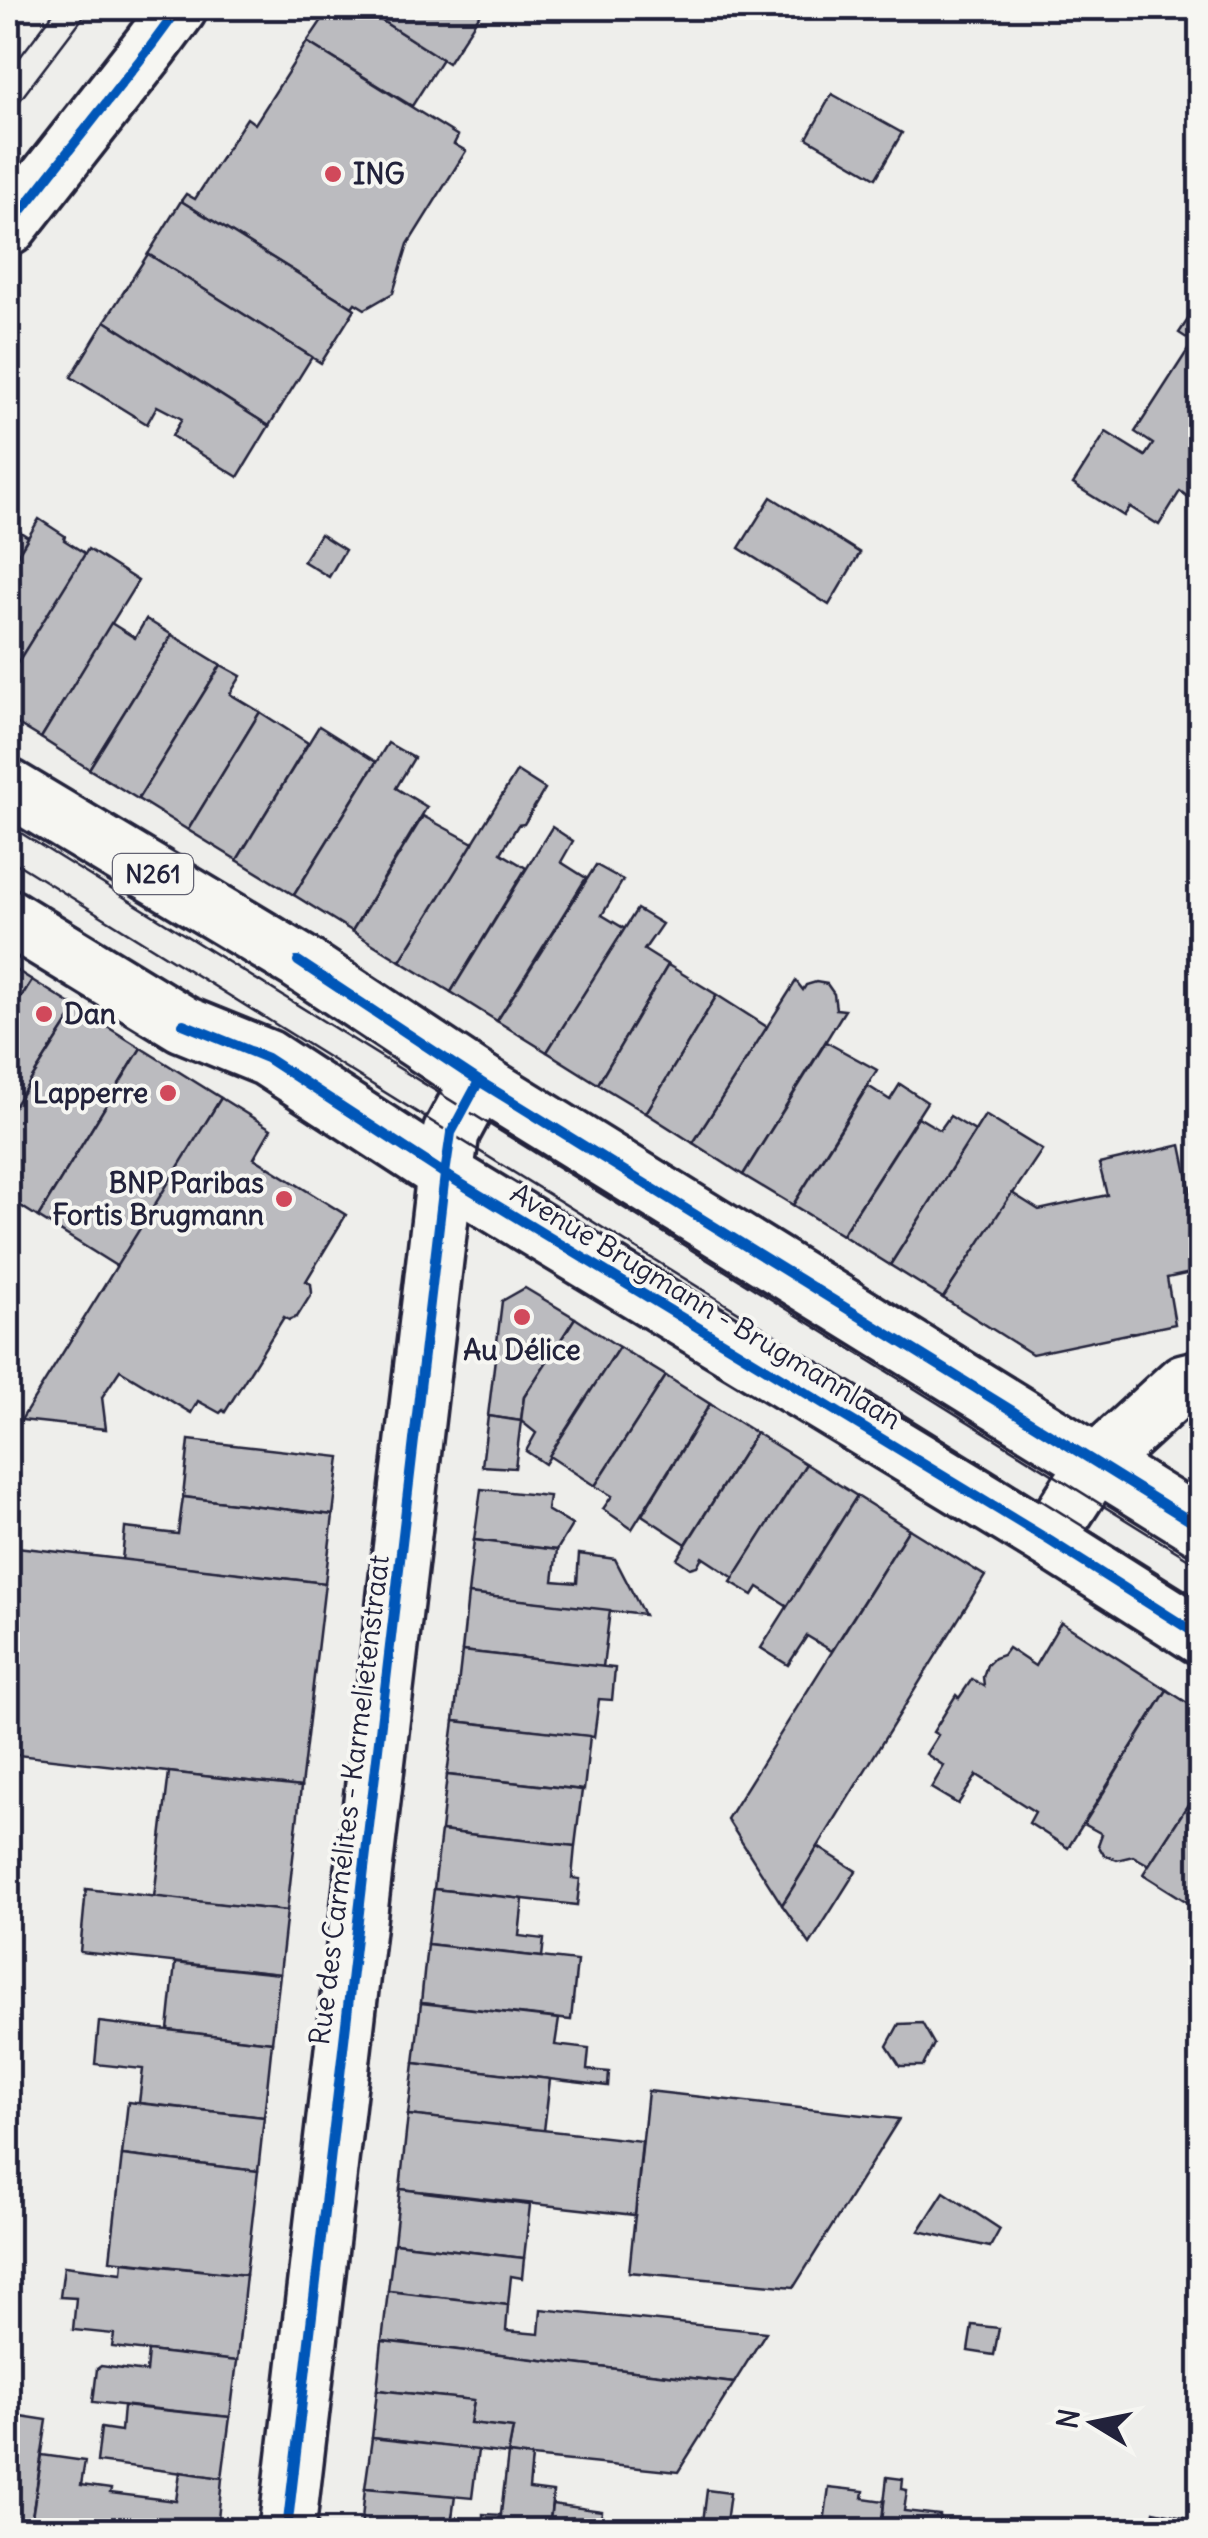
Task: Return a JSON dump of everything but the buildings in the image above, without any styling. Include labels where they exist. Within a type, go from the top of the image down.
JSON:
[{"type":"main road","points":[[8,228],[178,8]]},
{"type":"main road","name":"N261","points":[[8,787],[298,960],[479,1080],[1200,1527]]},
{"type":"main road","name":"Avenue Brugmann - Brugmannlaan","points":[[8,917],[184,1024],[267,1058],[445,1174],[1200,1636]]},
{"type":"main road","name":"Rue des Carmélites - Karmelietenstraat","points":[[287,2530],[445,1174],[451,1134],[479,1080]]},
{"type":"main road","points":[[1047,1539],[1096,1462],[1184,1382],[1200,1378]]},
{"type":"tram line","points":[[8,73],[57,8]]},
{"type":"tram line","points":[[8,116],[90,8]]},
{"type":"tram line","points":[[8,825],[1200,1566]]},
{"type":"tram line","points":[[8,858],[1200,1599]]},
{"type":"cycle path","points":[[8,228],[179,8]]},
{"type":"cycle path","points":[[298,961],[479,1081],[1200,1527]]},
{"type":"cycle path","points":[[183,1024],[267,1058],[445,1174],[1200,1636]]},
{"type":"cycle path","points":[[287,2530],[445,1174],[451,1133],[479,1081]]},
{"type":"place","name":"ING","points":[[333,174]]},
{"type":"place","name":"Dan","points":[[44,1014]]},
{"type":"place","name":"Lapperre","points":[[168,1093]]},
{"type":"place","name":"BNP Paribas Fortis Brugmann","points":[[284,1199]]},
{"type":"place","name":"Au Délice","points":[[522,1317]]}]
